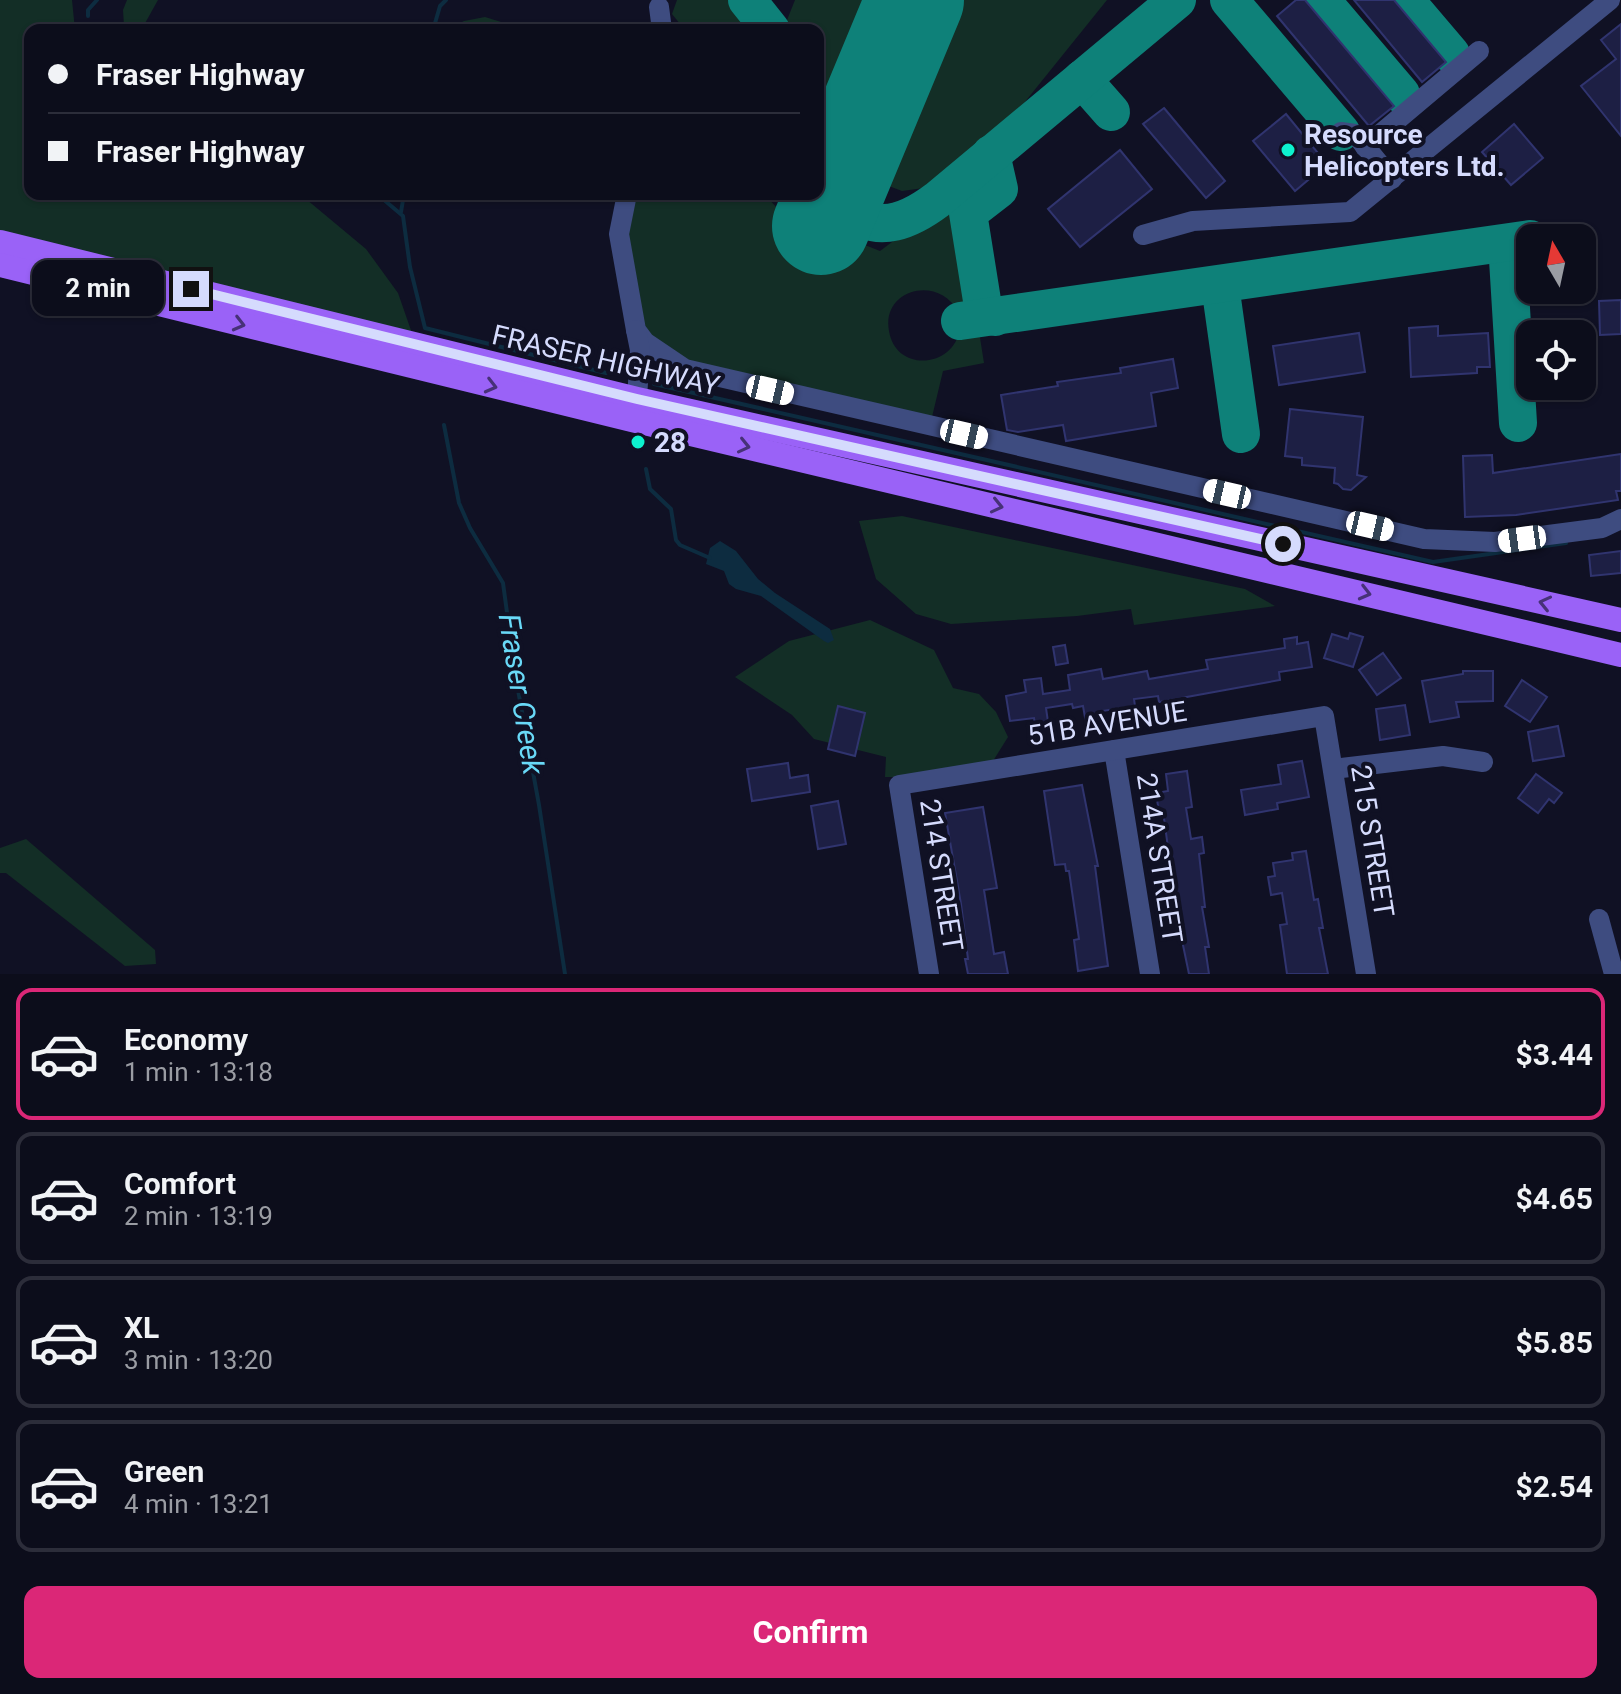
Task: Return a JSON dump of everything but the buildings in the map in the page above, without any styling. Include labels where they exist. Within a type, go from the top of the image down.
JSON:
[{"type":"main road","name":"FRASER HIGHWAY","points":[[0,242],[637,399],[1621,620]]},
{"type":"main road","name":"FRASER HIGHWAY","points":[[0,265],[617,416],[1621,655]]},
{"type":"street","points":[[1143,235],[1193,221],[1350,212],[1610,0]]},
{"type":"street","points":[[659,7],[661,24]]},
{"type":"street","points":[[1365,147],[1479,51]]},
{"type":"street","points":[[1341,132],[1355,134],[1392,179]]},
{"type":"street","points":[[626,200],[619,234],[640,350],[637,399]]},
{"type":"street","points":[[636,330],[645,342],[685,369],[1424,539],[1495,542],[1602,528],[1621,519]]},
{"type":"street","name":"51B AVENUE","points":[[899,785],[1324,716]]},
{"type":"street","name":"215 STREET","points":[[1324,716],[1366,974]]},
{"type":"street","name":"214A STREET","points":[[1114,750],[1150,974]]},
{"type":"street","points":[[1333,769],[1443,756],[1483,762]]},
{"type":"street","name":"214 STREET","points":[[899,785],[929,974]]},
{"type":"street","points":[[1599,919],[1617,972]]},
{"type":"green space","points":[[0,0],[72,0],[74,24],[24,24],[24,200],[307,200],[366,249],[398,293],[414,339],[0,242]]},
{"type":"green space","points":[[127,0],[158,0],[145,24],[124,24],[123,10]]},
{"type":"green space","points":[[677,0],[730,0],[750,24],[680,24],[672,14]]},
{"type":"green space","points":[[795,0],[888,0],[829,141],[824,144],[824,24],[785,24]]},
{"type":"green space","points":[[940,0],[1107,0],[1008,123],[931,187],[902,191],[881,183],[873,161]]},
{"type":"green space","points":[[485,17],[507,24],[458,24]]},
{"type":"green space","points":[[629,200],[770,200],[780,211],[880,251],[948,200],[959,207],[972,309],[958,312],[949,300],[938,293],[926,290],[913,292],[894,305],[889,317],[889,331],[894,345],[902,354],[926,360],[938,358],[948,351],[956,341],[960,327],[978,325],[984,363],[943,371],[932,417],[687,362],[655,341],[639,319],[623,239]]},
{"type":"green space","points":[[902,516],[1245,589],[1275,606],[1134,625],[1131,609],[1077,616],[951,624],[916,614],[876,579],[859,521]]},
{"type":"green space","points":[[870,620],[934,650],[953,688],[979,694],[996,712],[1008,737],[993,761],[885,777],[886,757],[814,739],[792,715],[735,677],[789,641]]},
{"type":"green space","points":[[26,839],[155,950],[156,964],[125,966],[6,873],[0,873],[0,848]]},
{"type":"water","points":[[720,541],[736,551],[758,579],[775,593],[830,629],[834,640],[824,641],[761,596],[729,584],[724,571],[706,564],[710,548]]},
{"type":"waterway","name":"Fraser Creek","points":[[88,16],[88,10],[97,0]]},
{"type":"waterway","points":[[435,24],[440,6],[446,0]]},
{"type":"waterway","points":[[384,200],[403,216],[410,267],[425,328],[606,373]]},
{"type":"waterway","points":[[401,212],[403,200]]},
{"type":"waterway","points":[[654,384],[1433,562],[1566,543]]},
{"type":"waterway","name":"Fraser Creek","points":[[444,425],[459,503],[470,528],[503,583],[565,974]]},
{"type":"waterway","points":[[646,469],[650,489],[671,509],[676,540],[680,545],[710,558]]},
{"type":"taxiway","points":[[747,0],[766,24]]},
{"type":"taxiway","points":[[845,168],[844,198],[862,217],[884,223],[917,213],[937,200],[1177,0]]},
{"type":"taxiway","points":[[1229,0],[1341,132]]},
{"type":"taxiway","points":[[1321,0],[1401,94]]},
{"type":"taxiway","points":[[1405,0],[1451,54]]},
{"type":"taxiway","points":[[1082,79],[1111,112]]},
{"type":"taxiway","points":[[991,154],[999,189],[968,213],[984,313],[995,317]]},
{"type":"taxiway","points":[[960,321],[1516,241]]},
{"type":"taxiway","points":[[1507,243],[1518,423]]},
{"type":"taxiway","points":[[1220,285],[1241,434]]},
{"type":"runway","points":[[821,226],[915,0]]},
{"type":"place","name":"Resource Helicopters Ltd.","points":[[1288,150]]},
{"type":"place","name":"28","points":[[638,442]]},
{"type":"route","points":[[191,289],[637,399],[1283,544]]}]
